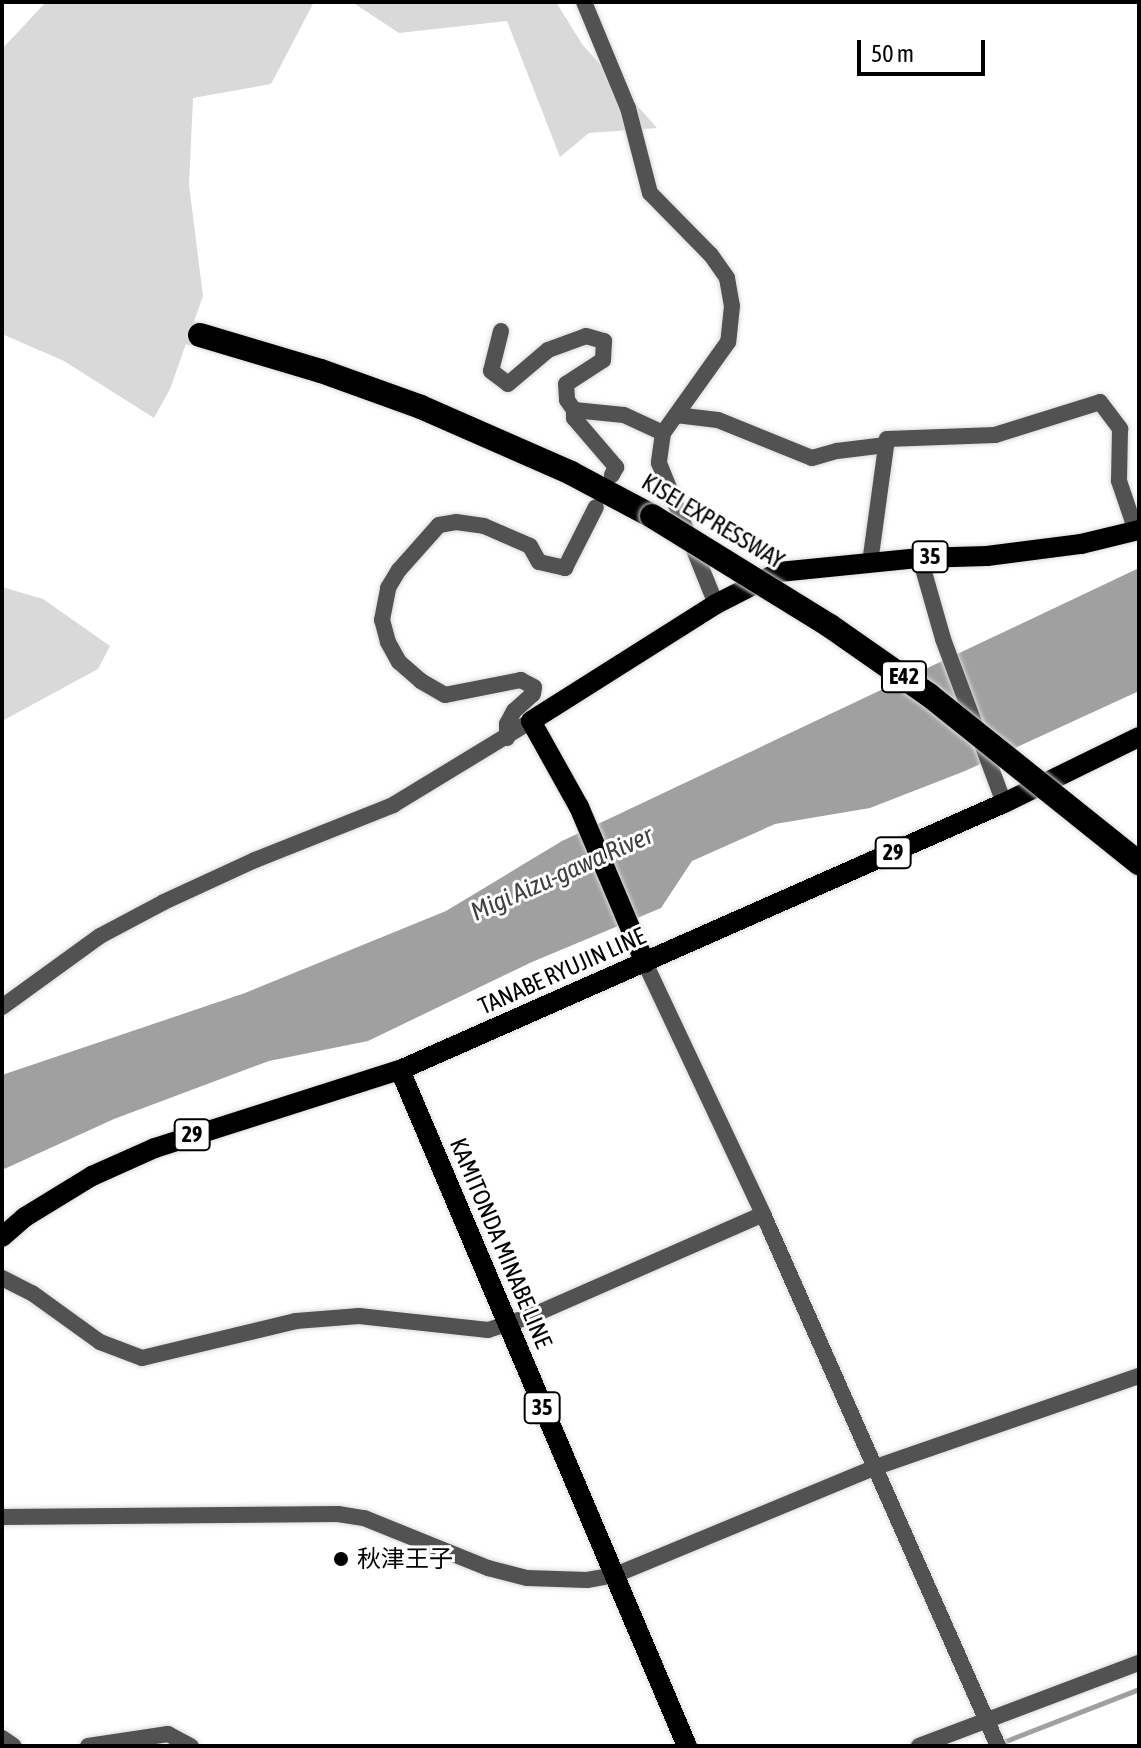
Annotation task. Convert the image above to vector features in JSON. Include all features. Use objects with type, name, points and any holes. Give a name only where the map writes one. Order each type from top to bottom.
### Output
[{"type":"highway","name":"KISEI EXPRESSWAY","points":[[200,335],[321,371],[421,407],[571,473],[652,516],[830,626],[929,695],[1139,863]]},
{"type":"main road","name":"35","points":[[531,721],[716,604],[779,572],[920,558],[987,556],[1081,544],[1137,531]]},
{"type":"main road","points":[[531,721],[579,807],[642,955]]},
{"type":"main road","name":"TANABE RYUJIN LINE","points":[[2,1237],[25,1217],[92,1176],[155,1148],[400,1070],[642,955],[1004,803],[1139,737]]},
{"type":"main road","name":"KAMITONDA MINABE LINE","points":[[400,1070],[687,1746]]},
{"type":"street","points":[[584,2],[628,108],[650,193],[711,255],[727,278],[732,306],[728,342],[663,433],[659,463],[716,604]]},
{"type":"street","points":[[501,331],[491,371],[508,384],[548,350],[586,336],[604,341],[603,360],[566,384],[567,400],[574,410],[574,418],[616,467],[612,475]]},
{"type":"street","points":[[870,563],[887,439],[995,435],[1100,402],[1120,429],[1119,481],[1137,531]]},
{"type":"street","points":[[574,410],[624,415],[663,433]]},
{"type":"street","points":[[676,415],[718,420],[812,458],[837,451],[886,445]]},
{"type":"street","points":[[507,738],[507,724],[514,711],[533,694],[534,687],[521,680],[445,695],[421,681],[399,662],[388,642],[382,620],[388,588],[439,525],[456,522],[484,526],[530,546],[539,562],[565,568],[596,507]]},
{"type":"street","points":[[920,558],[943,639],[1004,803]]},
{"type":"street","points":[[2,1007],[100,936],[255,860],[393,805],[531,721]]},
{"type":"street","points":[[642,955],[763,1214],[998,1746]]},
{"type":"street","points":[[2,1278],[32,1293],[100,1342],[142,1358],[296,1321],[359,1316],[488,1330],[531,1316],[763,1214]]},
{"type":"street","points":[[2,1517],[338,1514],[364,1518],[488,1568],[527,1578],[587,1580],[615,1575],[876,1467],[1139,1376]]},
{"type":"street","points":[[919,1746],[1139,1663]]},
{"type":"street","points":[[88,1746],[168,1734],[191,1746]]},
{"type":"street","points":[[2,1738],[14,1746]]},
{"type":"shaded area","points":[[46,2],[314,2],[271,84],[193,98],[189,185],[203,296],[170,389],[154,418],[64,361],[2,334],[2,49]]},
{"type":"shaded area","points":[[352,2],[556,2],[582,44],[657,128],[589,133],[560,157],[507,21],[399,33]]},
{"type":"shaded area","points":[[2,587],[43,599],[110,646],[98,669],[2,721]]},
{"type":"water","name":"Migi Aizu-gawa River","points":[[1139,568],[1139,691],[965,771],[870,808],[775,824],[692,861],[661,908],[532,962],[368,1041],[269,1061],[114,1119],[2,1170],[2,1075],[245,993],[446,911],[562,841]]},
{"type":"waterway","points":[[998,1744],[1139,1689]]},
{"type":"tunnel","points":[[2,294],[200,335]]},
{"type":"place","name":"秋津王子","points":[[341,1559]]}]
